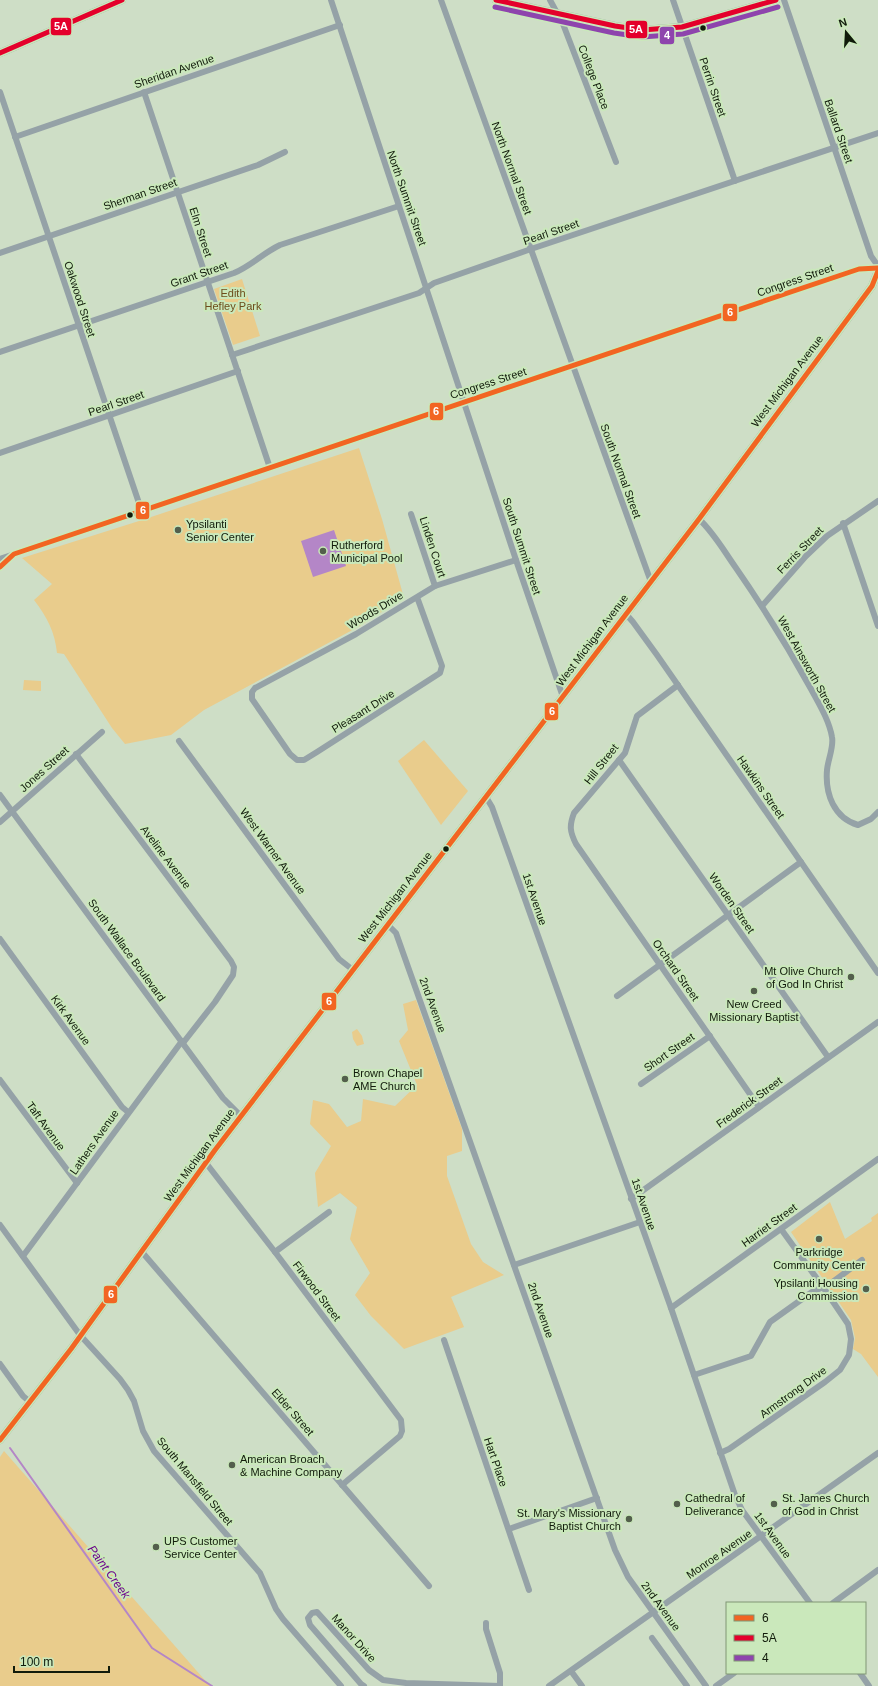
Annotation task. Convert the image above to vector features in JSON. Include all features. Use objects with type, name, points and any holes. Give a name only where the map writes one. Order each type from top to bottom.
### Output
[{"type":"main road","points":[[0,53],[122,0]]},
{"type":"main road","points":[[496,0],[638,30],[658,30],[682,27],[776,0]]},
{"type":"main road","name":"West Michigan Avenue","points":[[0,1440],[142,1252],[241,1116],[699,519],[872,286],[878,271]]},
{"type":"street","name":"North Summit Street","points":[[332,0],[464,402]]},
{"type":"street","name":"North Normal Street","points":[[441,0],[572,366]]},
{"type":"street","name":"College Place","points":[[550,0],[563,24],[616,162]]},
{"type":"street","name":"Perrin Street","points":[[673,0],[735,181]]},
{"type":"street","name":"Ballard Street","points":[[784,0],[871,256],[878,267]]},
{"type":"street","name":"Sheridan Avenue","points":[[15,137],[340,25]]},
{"type":"street","name":"Oakwood Street","points":[[0,92],[142,512]]},
{"type":"street","name":"Elm Street","points":[[144,92],[270,468]]},
{"type":"street","name":"Pearl Street","points":[[232,355],[419,293],[434,283],[878,133]]},
{"type":"street","name":"Sherman Street","points":[[0,253],[258,165],[285,152]]},
{"type":"street","name":"Grant Street","points":[[0,352],[243,269],[267,251],[280,245],[399,206]]},
{"type":"street","name":"Congress Street","points":[[0,559],[859,269],[878,267]]},
{"type":"street","name":"South Normal Street","points":[[572,366],[651,582]]},
{"type":"street","name":"Pearl Street","points":[[0,453],[238,372]]},
{"type":"street","name":"South Summit Street","points":[[464,402],[563,697]]},
{"type":"street","name":"Ferris Street","points":[[762,606],[806,556],[827,536],[878,501]]},
{"type":"street","name":"Linden Court","points":[[411,514],[435,586]]},
{"type":"street","name":"West Ainsworth Street","points":[[699,519],[718,542],[762,606],[799,667],[825,715],[832,737],[827,769],[827,781],[836,811],[844,820],[858,825],[871,819],[878,812]]},
{"type":"street","points":[[844,523],[878,626]]},
{"type":"street","points":[[0,566],[14,554]]},
{"type":"street","name":"Woods Drive","points":[[252,692],[255,688],[356,634],[435,586],[516,560]]},
{"type":"street","name":"Pleasant Drive","points":[[252,692],[252,699],[290,754],[297,760],[304,760],[440,673],[442,666],[417,597]]},
{"type":"street","name":"Hawkins Street","points":[[626,614],[878,973]]},
{"type":"street","name":"Hill Street","points":[[576,844],[570,832],[570,823],[574,813],[625,753],[637,716],[678,686]]},
{"type":"street","name":"Jones Street","points":[[0,822],[102,732]]},
{"type":"street","name":"West Warner Avenue","points":[[179,741],[339,958],[353,970]]},
{"type":"street","name":"Aveline Avenue","points":[[76,754],[231,961],[234,967],[233,975]]},
{"type":"street","name":"Worden Street","points":[[619,760],[828,1057]]},
{"type":"street","name":"South Wallace Boulevard","points":[[0,795],[223,1098],[241,1116]]},
{"type":"street","name":"1st Avenue","points":[[486,797],[492,807],[671,1308],[735,1495],[742,1510],[809,1602]]},
{"type":"street","name":"Orchard Street","points":[[576,844],[759,1107]]},
{"type":"street","points":[[617,996],[801,862]]},
{"type":"street","name":"2nd Avenue","points":[[388,925],[396,934],[624,1572],[706,1686]]},
{"type":"street","name":"Kirk Avenue","points":[[0,939],[122,1107],[128,1112]]},
{"type":"street","name":"Lathers Avenue","points":[[23,1256],[128,1112],[215,1002],[233,975]]},
{"type":"street","name":"Frederick Street","points":[[631,1199],[878,1022]]},
{"type":"street","name":"Short Street","points":[[641,1084],[710,1036]]},
{"type":"street","name":"Taft Avenue","points":[[0,1080],[77,1183]]},
{"type":"street","name":"Harriet Street","points":[[671,1308],[878,1159]]},
{"type":"street","name":"Firwood Street","points":[[206,1163],[397,1414],[403,1426],[400,1436],[342,1485]]},
{"type":"street","points":[[275,1252],[329,1212]]},
{"type":"street","points":[[514,1265],[640,1222]]},
{"type":"street","name":"South Mansfield Street","points":[[0,1224],[80,1335],[120,1379],[128,1390],[134,1402],[143,1431],[154,1451],[260,1573],[276,1609],[283,1620],[341,1686]]},
{"type":"street","name":"Armstrong Drive","points":[[720,1453],[736,1445],[825,1382],[840,1370],[849,1355],[851,1338],[848,1324],[781,1229]]},
{"type":"street","name":"Elder Street","points":[[142,1252],[429,1586]]},
{"type":"street","points":[[694,1375],[751,1356],[770,1322],[812,1292],[823,1287],[862,1260]]},
{"type":"street","name":"Hart Place","points":[[444,1340],[529,1590]]},
{"type":"street","points":[[0,1364],[23,1396],[30,1402]]},
{"type":"street","name":"Monroe Avenue","points":[[571,1671],[878,1453]]},
{"type":"street","points":[[509,1529],[597,1498]]},
{"type":"street","points":[[834,1602],[878,1570]]},
{"type":"street","name":"Manor Drive","points":[[364,1686],[310,1625],[308,1618],[312,1613],[317,1612],[369,1670],[383,1680],[406,1683],[500,1686]]},
{"type":"street","points":[[486,1623],[500,1673],[500,1686]]},
{"type":"street","points":[[652,1638],[687,1686]]},
{"type":"street","points":[[549,1686],[571,1671],[582,1686]]},
{"type":"street","points":[[716,1686],[733,1674]]},
{"type":"street","points":[[861,1674],[869,1686]]},
{"type":"green space","name":"Edith Hefley Park","points":[[242,279],[260,336],[233,345],[214,289]]},
{"type":"green space","points":[[359,448],[382,519],[404,598],[358,627],[204,710],[171,735],[125,744],[112,728],[64,654],[57,653],[50,625],[34,600],[52,584],[22,558]]},
{"type":"green space","points":[[24,680],[41,681],[41,691],[23,690]]},
{"type":"green space","points":[[424,740],[468,791],[441,825],[398,761]]},
{"type":"green space","points":[[416,1000],[462,1129],[462,1151],[447,1156],[447,1176],[471,1244],[483,1262],[504,1275],[451,1297],[464,1327],[404,1349],[371,1316],[355,1295],[370,1273],[350,1239],[357,1207],[340,1193],[318,1207],[315,1173],[331,1146],[310,1124],[313,1100],[329,1104],[347,1127],[361,1121],[363,1099],[395,1106],[417,1085],[399,1041],[408,1030],[403,1004]]},
{"type":"green space","points":[[357,1029],[362,1036],[364,1044],[357,1046],[353,1039],[352,1032]]},
{"type":"green space","points":[[830,1202],[845,1239],[872,1221],[871,1218],[878,1213],[878,1377],[861,1354],[853,1349],[855,1338],[851,1320],[791,1232]]},
{"type":"green space","points":[[4,1451],[210,1686],[0,1686],[0,1457]]},
{"type":"shaded area","name":"Rutherford Municipal Pool","points":[[334,530],[346,566],[313,577],[301,541]]},
{"type":"waterway","name":"Paint Creek","points":[[10,1448],[152,1648],[212,1686]]},
{"type":"transit line","name":"5A","points":[[0,53],[122,0]]},
{"type":"transit line","name":"5A","points":[[496,0],[615,26],[642,30],[682,27],[776,0]]},
{"type":"transit line","name":"4","points":[[495,7],[614,33],[642,37],[683,34],[778,7]]},
{"type":"transit line","name":"6","points":[[0,567],[14,554],[859,269],[878,268]]},
{"type":"transit line","name":"6","points":[[0,1440],[71,1349],[215,1150],[699,519],[872,286],[878,271]]},
{"type":"place","name":"Ypsilanti Senior Center","points":[[178,530]]},
{"type":"place","name":"Rutherford Municipal Pool","points":[[323,551]]},
{"type":"place","name":"Mt Olive Church of God In Christ","points":[[851,977]]},
{"type":"place","name":"New Creed Missionary Baptist","points":[[754,991]]},
{"type":"place","name":"Brown Chapel AME Church","points":[[345,1079]]},
{"type":"place","name":"Parkridge Community Center","points":[[819,1239]]},
{"type":"place","name":"Ypsilanti Housing Commission","points":[[866,1289]]},
{"type":"place","name":"American Broach & Machine Company","points":[[232,1465]]},
{"type":"place","name":"Cathedral of Deliverance","points":[[677,1504]]},
{"type":"place","name":"St. James Church of God in Christ","points":[[774,1504]]},
{"type":"place","name":"St. Mary's Missionary Baptist Church","points":[[629,1519]]},
{"type":"place","name":"UPS Customer Service Center","points":[[156,1547]]}]
